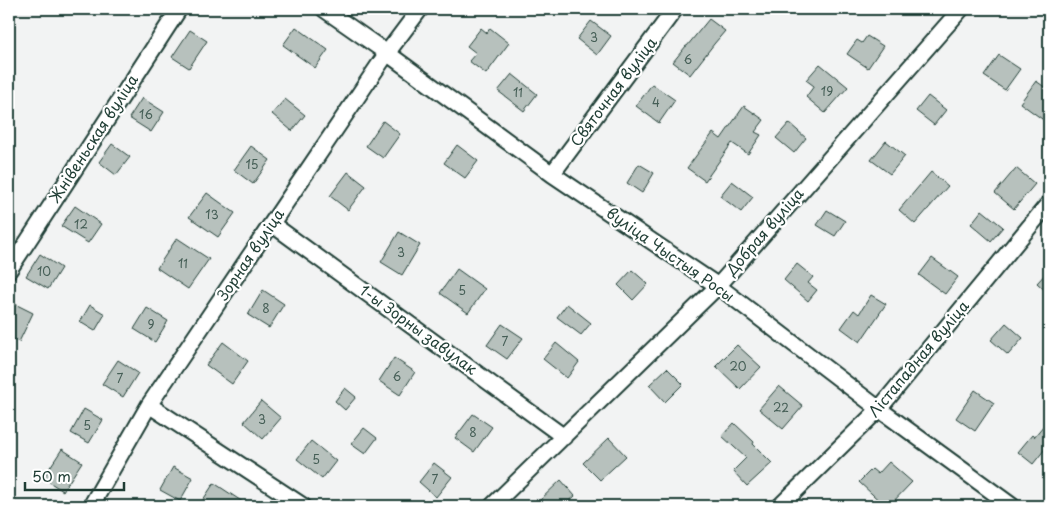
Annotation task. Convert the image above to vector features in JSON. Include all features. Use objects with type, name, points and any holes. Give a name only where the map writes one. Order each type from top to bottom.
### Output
[{"type":"street","name":"Жнівеньская вуліца","points":[[9,270],[179,9]]},
{"type":"street","name":"вуліца Чыстыя Росы","points":[[324,9],[552,174],[718,286],[879,409],[1012,506]]},
{"type":"street","name":"Зорная вуліца","points":[[91,506],[149,405],[387,53],[420,9]]},
{"type":"street","name":"Святочная вуліца","points":[[552,174],[675,9]]},
{"type":"street","name":"Добрая вуліца","points":[[492,506],[718,286],[961,9]]},
{"type":"street","name":"Лістападная вуліца","points":[[780,506],[879,409],[1049,203]]},
{"type":"street","name":"1-ы Зорны завулак","points":[[272,224],[564,436]]},
{"type":"street","points":[[149,405],[303,506]]},
{"type":"building","points":[[709,19],[725,31],[690,75],[673,62]]},
{"type":"building","points":[[591,21],[611,36],[597,55],[577,39]]},
{"type":"building","points":[[296,27],[328,50],[315,68],[283,45]]},
{"type":"building","points":[[481,28],[487,33],[490,28],[509,43],[486,74],[469,61],[476,53],[467,46]]},
{"type":"building","points":[[190,30],[207,41],[189,68],[172,57]]},
{"type":"building","points":[[867,36],[883,46],[868,68],[847,54],[857,40],[862,43]]},
{"type":"building","points":[[999,55],[1020,69],[1005,90],[984,76]]},
{"type":"building","points":[[820,64],[848,87],[825,113],[806,97],[814,86],[806,80]]},
{"type":"building","points":[[512,74],[537,94],[524,111],[498,91]]},
{"type":"building","points":[[1036,81],[1049,90],[1049,124],[1020,103]]},
{"type":"building","points":[[652,84],[675,100],[659,123],[636,106]]},
{"type":"building","points":[[928,96],[946,110],[934,125],[916,111]]},
{"type":"building","points":[[142,98],[164,112],[151,132],[129,118]]},
{"type":"building","points":[[285,99],[305,115],[292,131],[272,114]]},
{"type":"building","points":[[744,106],[764,120],[755,132],[761,135],[748,154],[732,143],[705,181],[687,168],[713,133],[721,139]]},
{"type":"building","points":[[383,121],[400,134],[383,158],[366,146]]},
{"type":"building","points":[[789,123],[806,138],[794,153],[776,138]]},
{"type":"building","points":[[886,141],[905,156],[890,174],[871,160]]},
{"type":"building","points":[[112,144],[130,157],[116,175],[99,162]]},
{"type":"building","points":[[457,145],[478,161],[465,178],[444,163]]},
{"type":"building","points":[[251,146],[270,160],[253,184],[234,170]]},
{"type":"building","points":[[639,164],[654,173],[642,193],[627,183]]},
{"type":"building","points":[[1016,168],[1035,184],[1014,209],[995,193]]},
{"type":"building","points":[[348,172],[366,186],[348,210],[330,196]]},
{"type":"building","points":[[931,172],[948,186],[915,224],[899,210]]},
{"type":"building","points":[[732,181],[753,197],[741,212],[720,196]]},
{"type":"building","points":[[207,193],[235,213],[218,237],[189,217]]},
{"type":"building","points":[[75,206],[101,224],[88,243],[61,226]]},
{"type":"building","points":[[827,210],[845,221],[835,236],[817,225]]},
{"type":"building","points":[[982,210],[1003,227],[991,241],[971,224]]},
{"type":"building","points":[[399,232],[420,245],[402,275],[381,262]]},
{"type":"building","points":[[177,238],[209,259],[188,289],[157,268]]},
{"type":"building","points":[[40,254],[61,268],[48,289],[26,276]]},
{"type":"building","points":[[932,258],[958,277],[945,294],[919,275]]},
{"type":"building","points":[[797,264],[813,277],[808,283],[817,290],[808,301],[784,280]]},
{"type":"building","points":[[457,269],[485,289],[468,313],[440,293]]},
{"type":"building","points":[[632,270],[648,284],[633,300],[618,285]]},
{"type":"building","points":[[1049,270],[1049,294],[1037,283]]},
{"type":"building","points":[[263,290],[284,304],[269,328],[248,315]]},
{"type":"building","points":[[871,295],[886,304],[860,342],[841,328],[854,310],[859,314]]},
{"type":"building","points":[[9,301],[33,313],[19,342],[9,337]]},
{"type":"building","points":[[567,304],[591,323],[581,335],[557,317]]},
{"type":"building","points":[[90,305],[105,314],[95,331],[80,322]]},
{"type":"building","points":[[147,308],[168,321],[155,342],[134,329]]},
{"type":"building","points":[[1006,323],[1023,338],[1008,355],[991,340]]},
{"type":"building","points":[[502,324],[523,338],[507,359],[487,345]]},
{"type":"building","points":[[223,342],[248,361],[232,384],[206,365]]},
{"type":"building","points":[[556,343],[579,362],[567,378],[543,359]]},
{"type":"building","points":[[737,345],[761,367],[740,389],[716,366]]},
{"type":"building","points":[[394,358],[415,372],[400,395],[379,381]]},
{"type":"building","points":[[118,360],[138,373],[123,397],[102,384]]},
{"type":"building","points":[[667,368],[683,384],[665,402],[649,385]]},
{"type":"building","points":[[779,386],[803,406],[783,429],[759,409]]},
{"type":"building","points":[[345,388],[356,397],[345,410],[335,401]]},
{"type":"building","points":[[975,390],[994,403],[975,431],[956,418]]},
{"type":"building","points":[[261,401],[281,418],[263,439],[244,422]]},
{"type":"building","points":[[84,409],[103,420],[89,443],[71,433]]},
{"type":"building","points":[[473,414],[492,427],[474,452],[455,438]]},
{"type":"building","points":[[1049,419],[1049,444],[1033,464],[1018,452]]},
{"type":"building","points":[[734,423],[772,463],[747,486],[733,471],[746,458],[722,436]]},
{"type":"building","points":[[364,428],[377,438],[365,454],[351,444]]},
{"type":"building","points":[[609,438],[626,456],[600,480],[583,463]]},
{"type":"building","points":[[311,441],[336,461],[322,479],[297,459]]},
{"type":"building","points":[[62,449],[82,462],[63,491],[43,478]]},
{"type":"building","points":[[889,462],[912,482],[889,506],[885,506],[859,482],[872,469],[878,474]]},
{"type":"building","points":[[434,463],[452,477],[436,497],[419,482]]},
{"type":"building","points":[[173,467],[193,478],[180,501],[160,490]]},
{"type":"building","points":[[561,480],[575,496],[564,506],[544,506],[539,501]]},
{"type":"building","points":[[214,483],[249,506],[199,506]]}]
